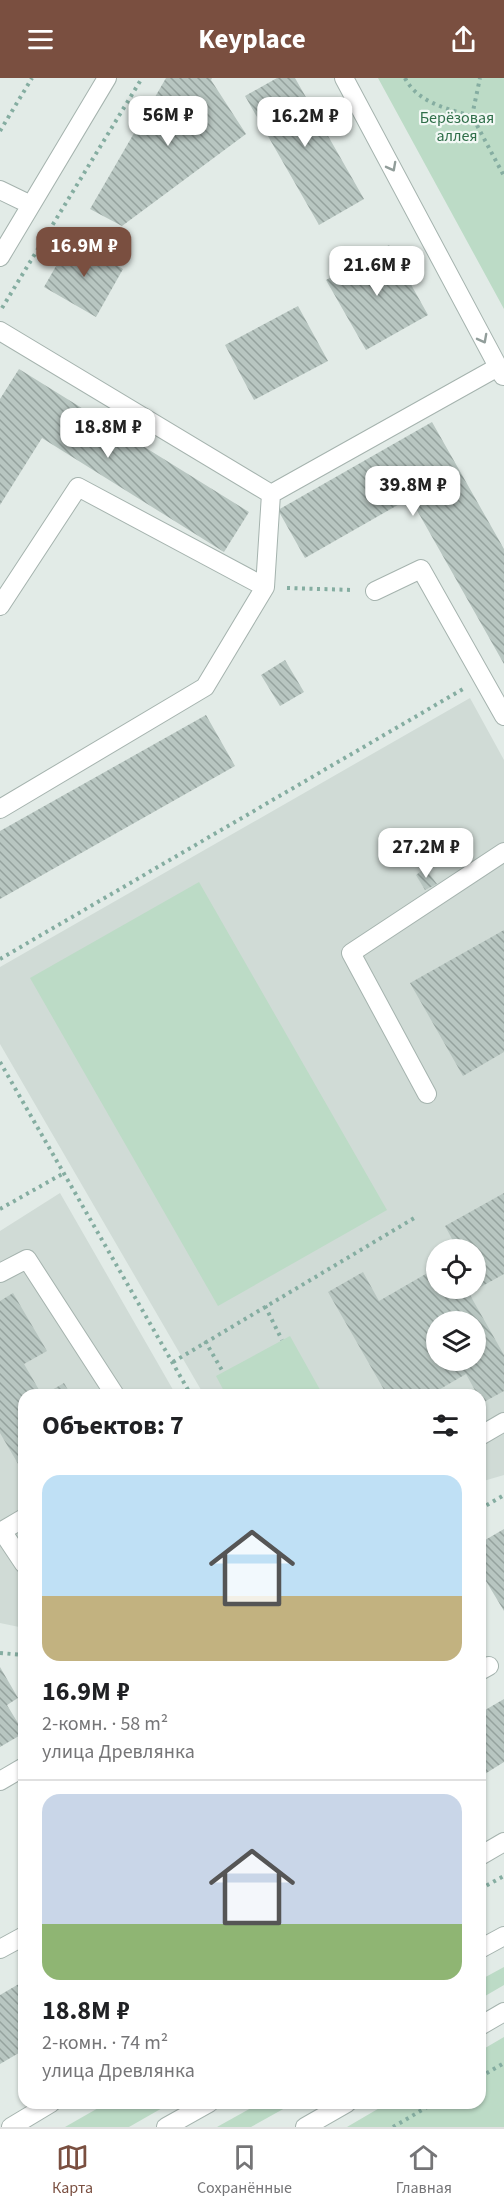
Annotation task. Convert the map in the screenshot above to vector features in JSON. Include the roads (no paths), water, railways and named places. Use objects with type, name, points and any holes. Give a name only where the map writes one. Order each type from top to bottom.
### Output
[{"type":"street","points":[[0,257],[107,78]]},
{"type":"street","points":[[271,494],[501,372],[344,78]]},
{"type":"street","points":[[0,190],[31,205]]},
{"type":"street","points":[[0,331],[271,494]]},
{"type":"street","points":[[0,606],[78,487],[265,587]]},
{"type":"street","points":[[0,809],[205,687],[265,587],[271,494]]},
{"type":"street","points":[[375,591],[421,569],[504,716]]},
{"type":"street","points":[[427,1094],[351,953],[504,852]]},
{"type":"street","points":[[0,1273],[27,1259],[111,1389]]},
{"type":"street","points":[[486,1432],[504,1422]]},
{"type":"street","points":[[18,1522],[1,1532],[18,1556]]},
{"type":"street","points":[[0,1780],[18,1770]]},
{"type":"street","points":[[486,1852],[504,1842]]},
{"type":"street","points":[[486,1946],[504,1936]]},
{"type":"street","points":[[0,1949],[18,1939]]},
{"type":"street","points":[[486,2022],[504,2012]]},
{"type":"street","points":[[11,2127],[41,2109]]},
{"type":"street","points":[[166,2127],[198,2109]]},
{"type":"street","points":[[305,2127],[336,2109]]},
{"type":"park label","name":"Берёзовая аллея","points":[[457,126]]}]
